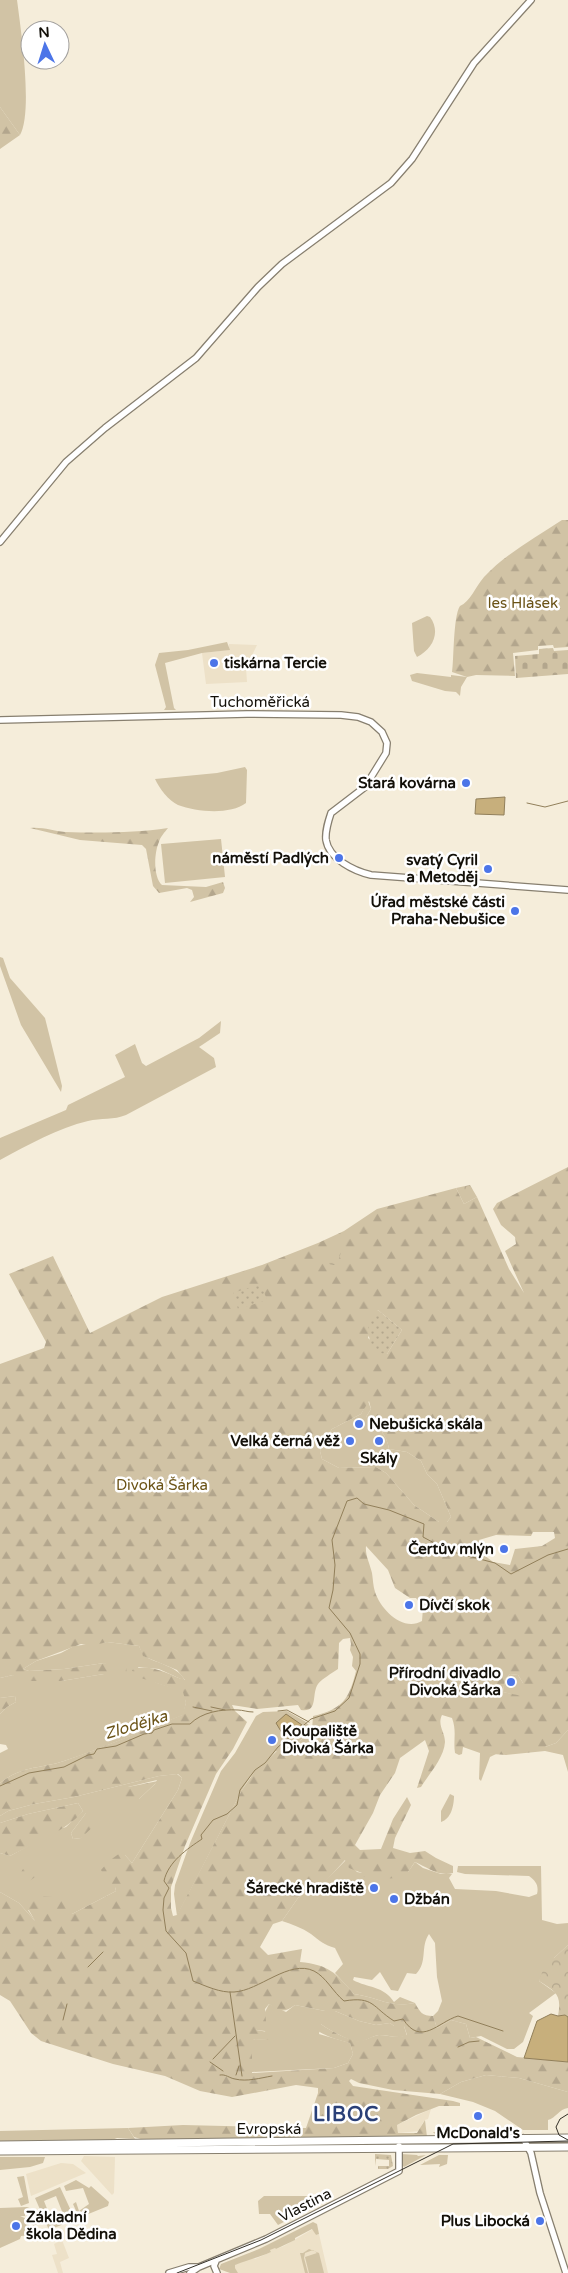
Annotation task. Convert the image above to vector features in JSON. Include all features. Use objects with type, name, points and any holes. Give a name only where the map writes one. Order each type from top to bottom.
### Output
[{"type":"main road","name":"Evropská","points":[[0,2151],[399,2144],[523,2138],[568,2138]]},
{"type":"main road","name":"Evropská","points":[[0,2145],[399,2144],[529,2148],[568,2147]]},
{"type":"street","points":[[0,542],[66,462],[105,428],[196,358],[258,286],[282,264],[391,183],[412,159],[474,63],[531,0]]},
{"type":"street","name":"Tuchoměřická","points":[[0,720],[247,714],[341,715],[358,717],[371,722],[382,732],[387,743],[386,753],[359,794],[334,809],[328,824],[326,840],[334,855],[360,872],[568,890]]},
{"type":"street","points":[[523,2138],[529,2148],[540,2193],[566,2273]]},
{"type":"street","name":"Vlastina","points":[[190,2273],[199,2267],[266,2239],[399,2171],[399,2144]]},
{"type":"street","points":[[216,2261],[214,2266],[217,2273]]},
{"type":"street","name":"Vlastina","points":[[169,2273],[189,2267],[199,2267]]},
{"type":"shaded area","points":[[229,644],[257,645],[246,668],[247,682],[206,684],[202,653],[229,650]]},
{"type":"shaded area","points":[[505,797],[504,815],[475,814],[476,799]]},
{"type":"shaded area","name":"Koupaliště Divoká Šárka","points":[[286,1714],[302,1725],[285,1738],[276,1723]]},
{"type":"shaded area","points":[[551,2014],[568,2017],[568,2062],[524,2058],[537,2021]]},
{"type":"shaded area","points":[[431,2109],[428,2119],[422,2124],[420,2131],[398,2133],[397,2125]]},
{"type":"shaded area","points":[[84,2156],[115,2157],[114,2193],[112,2195],[81,2161]]},
{"type":"shaded area","points":[[61,2163],[73,2164],[86,2173],[31,2196],[26,2174]]},
{"type":"shaded area","points":[[313,2229],[316,2235],[319,2234],[328,2273],[238,2273],[236,2271],[234,2265],[271,2252],[270,2250],[275,2247],[276,2249],[284,2246]]},
{"type":"shaded area","points":[[62,2240],[69,2258],[60,2262],[63,2273],[58,2273],[52,2255],[57,2254],[54,2244]]},
{"type":"green space","points":[[0,0],[17,0],[20,25],[20,70],[25,70],[26,90],[24,124],[20,135],[0,107]]},
{"type":"green space","points":[[0,107],[20,135],[0,149]]},
{"type":"green space","name":"les Hlásek","points":[[562,520],[568,520],[568,647],[538,646],[538,650],[513,653],[515,676],[476,675],[467,677],[452,672],[456,619],[460,606],[470,597],[484,577],[501,561]]},
{"type":"green space","points":[[427,616],[430,617],[435,628],[434,640],[423,654],[417,657],[414,651],[412,623]]},
{"type":"green space","points":[[227,642],[230,650],[202,653],[165,663],[176,710],[164,710],[166,707],[155,665],[159,653],[188,650]]},
{"type":"green space","points":[[553,648],[554,651],[568,650],[568,674],[516,678],[515,656],[539,654],[539,649]]},
{"type":"green space","points":[[417,673],[467,677],[461,687],[460,696],[456,692],[445,691],[412,681],[410,675]]},
{"type":"green space","points":[[245,767],[247,770],[246,803],[239,807],[222,811],[204,811],[178,805],[171,801],[155,779],[217,773]]},
{"type":"green space","points":[[30,828],[65,832],[130,832],[168,828],[160,840],[155,858],[157,876],[162,885],[206,887],[223,882],[225,888],[223,893],[190,902],[194,897],[192,890],[187,888],[159,893],[153,886],[146,849],[142,845],[80,840]]},
{"type":"green space","points":[[221,839],[225,877],[165,883],[161,844]]},
{"type":"green space","points":[[0,957],[3,958],[10,978],[45,1018],[62,1086],[61,1092],[21,1025],[0,966]]},
{"type":"green space","points":[[221,1021],[220,1033],[199,1047],[214,1058],[216,1067],[126,1115],[77,1124],[43,1138],[0,1160],[0,1138],[66,1110],[68,1105],[125,1077],[115,1055],[135,1044],[142,1063],[146,1066],[199,1038]]},
{"type":"green space","name":"Divoká Šárka","points":[[568,1167],[568,1730],[556,1743],[545,1747],[545,1751],[506,1755],[480,1753],[463,1747],[462,1754],[459,1755],[455,1753],[452,1718],[442,1715],[440,1722],[445,1742],[436,1766],[421,1787],[417,1788],[429,1751],[425,1740],[400,1758],[395,1773],[380,1795],[373,1813],[355,1845],[360,1850],[381,1849],[393,1819],[407,1797],[411,1805],[395,1838],[393,1848],[410,1853],[425,1851],[453,1866],[453,1873],[438,1873],[415,1862],[408,1872],[399,1877],[387,1879],[364,1877],[362,1873],[349,1868],[345,1860],[324,1883],[298,1898],[282,1921],[273,1924],[260,1947],[268,1955],[302,1949],[300,1962],[318,1965],[331,1971],[354,1994],[390,2003],[415,2003],[422,2013],[433,2016],[437,2028],[451,2020],[466,2024],[470,2038],[476,2037],[517,2057],[568,2062],[568,2092],[519,2078],[486,2075],[461,2082],[440,2094],[393,2090],[359,2083],[351,2079],[349,2081],[353,2086],[453,2101],[460,2103],[460,2106],[439,2106],[397,2125],[398,2133],[417,2133],[425,2120],[427,2137],[144,2140],[134,2137],[128,2128],[183,2125],[306,2128],[318,2088],[296,2085],[232,2097],[200,2091],[165,2076],[113,2064],[41,2041],[31,2033],[10,2001],[0,1995],[0,1892],[19,1903],[35,1921],[25,1903],[27,1900],[44,1896],[61,1898],[72,1914],[116,1891],[115,1887],[110,1887],[101,1870],[120,1853],[125,1855],[132,1863],[178,1790],[182,1778],[178,1774],[159,1776],[74,1797],[34,1804],[8,1811],[0,1816],[0,1783],[24,1770],[64,1761],[182,1715],[186,1703],[183,1692],[135,1676],[132,1670],[146,1667],[185,1680],[177,1670],[143,1656],[139,1646],[107,1642],[91,1646],[81,1644],[36,1661],[23,1669],[29,1671],[64,1669],[104,1663],[127,1667],[126,1674],[104,1674],[61,1681],[17,1681],[13,1675],[0,1678],[0,1364],[44,1348],[46,1342],[9,1274],[53,1256],[90,1333],[162,1297],[262,1265],[318,1243],[344,1231],[377,1209],[456,1188],[464,1204],[477,1197],[509,1269],[524,1293],[505,1251],[516,1244],[515,1237],[501,1225],[493,1209],[497,1203]],"holes":[[[378,1310],[402,1330],[387,1354],[368,1338]],[[369,1401],[371,1409],[366,1417],[367,1420],[382,1432],[389,1449],[407,1452],[421,1461],[427,1474],[437,1484],[451,1517],[447,1522],[439,1522],[414,1505],[386,1473],[376,1467],[339,1468],[322,1459],[320,1451],[322,1444],[332,1429],[361,1414]],[[533,1532],[554,1532],[555,1538],[542,1546],[515,1549],[510,1565],[493,1562],[479,1551],[479,1540],[496,1535],[531,1536]],[[366,1546],[388,1570],[395,1588],[410,1598],[416,1598],[423,1608],[422,1621],[415,1624],[407,1624],[387,1612],[382,1606],[375,1592]],[[350,1638],[350,1650],[353,1657],[352,1666],[356,1671],[347,1696],[338,1706],[313,1716],[312,1730],[283,1756],[277,1751],[255,1771],[242,1790],[177,1915],[173,1916],[171,1887],[185,1846],[216,1774],[233,1749],[247,1722],[235,1711],[232,1705],[257,1709],[298,1705],[301,1710],[310,1709],[314,1702],[318,1684],[338,1669],[339,1643],[343,1639]],[[510,1674],[518,1675],[523,1683],[522,1696],[503,1692],[505,1679]],[[269,2004],[276,2009],[282,2010],[295,2005],[335,2011],[359,2021],[376,2025],[390,2023],[394,2026],[404,2026],[407,2035],[396,2037],[379,2035],[357,2041],[340,2035],[321,2024],[317,2024],[316,2029],[322,2033],[350,2043],[353,2054],[348,2063],[334,2068],[252,2073],[252,2040],[273,2039],[275,2036],[274,2033],[256,2030],[266,2022],[265,2009]]]},
{"type":"green space","points":[[470,1185],[477,1197],[464,1204],[456,1188]]},
{"type":"green space","points":[[338,1247],[342,1249],[337,1265],[331,1265],[326,1261]]},
{"type":"green space","points":[[261,1284],[267,1300],[238,1309],[233,1293]]},
{"type":"green space","points":[[378,1310],[402,1330],[387,1354],[375,1352],[370,1341],[368,1330],[370,1320]]},
{"type":"green space","points":[[368,1401],[371,1409],[366,1417],[381,1430],[389,1449],[407,1452],[421,1461],[427,1474],[437,1484],[451,1517],[447,1522],[439,1522],[414,1505],[386,1473],[376,1467],[339,1468],[322,1459],[320,1451],[322,1444],[332,1429],[361,1414]]},
{"type":"green space","points":[[107,1642],[139,1646],[144,1656],[178,1672],[185,1681],[159,1669],[138,1667],[152,1681],[184,1692],[186,1703],[183,1715],[64,1761],[24,1770],[0,1783],[0,1753],[8,1749],[6,1745],[0,1744],[0,1714],[16,1702],[15,1696],[0,1698],[0,1678],[13,1675],[27,1681],[61,1681],[104,1674],[126,1674],[104,1663],[64,1669],[29,1671],[23,1669],[36,1661],[61,1653],[74,1646]]},
{"type":"green space","points":[[510,1674],[518,1675],[523,1683],[523,1697],[503,1692],[505,1679]]},
{"type":"green space","points":[[15,1696],[16,1702],[0,1714],[0,1698]]},
{"type":"green space","points":[[287,1711],[306,1722],[312,1729],[283,1757],[276,1751],[251,1776],[177,1916],[174,1894],[175,1885],[190,1843],[221,1771],[235,1753],[256,1716],[263,1712]]},
{"type":"green space","points":[[568,1730],[568,1772],[563,1755],[545,1751],[545,1747],[556,1743]]},
{"type":"green space","points":[[480,1753],[496,1754],[490,1757],[481,1781],[479,1779]]},
{"type":"green space","points":[[177,1774],[182,1778],[178,1790],[132,1863],[125,1855],[115,1887],[116,1891],[72,1914],[28,1910],[36,1922],[19,1903],[0,1892],[0,1853],[10,1856],[66,1827],[83,1811],[78,1803],[28,1814],[0,1823],[0,1816],[8,1811],[34,1804],[74,1797],[159,1776]],"holes":[[[157,1780],[139,1799],[128,1787]],[[86,1813],[81,1838],[73,1839],[71,1833]]]},
{"type":"green space","points":[[158,1781],[139,1799],[128,1802],[125,1799],[124,1789]]},
{"type":"green space","points":[[450,1794],[454,1796],[453,1808],[450,1815],[441,1822],[441,1811]]},
{"type":"green space","points":[[78,1803],[83,1811],[59,1830],[10,1856],[0,1853],[0,1823],[28,1814]]},
{"type":"green space","points":[[86,1813],[93,1816],[96,1824],[81,1838],[73,1839],[71,1833]]},
{"type":"green space","points":[[346,1860],[357,1872],[362,1873],[408,1872],[415,1862],[423,1868],[441,1874],[452,1874],[449,1878],[455,1889],[496,1891],[529,1897],[537,1894],[538,1889],[535,1882],[529,1876],[465,1874],[457,1872],[458,1866],[541,1866],[542,1920],[557,1924],[568,1923],[568,1945],[554,1958],[539,1981],[556,1993],[529,2013],[533,2016],[523,2042],[514,2049],[507,2049],[481,2036],[470,2038],[466,2024],[451,2020],[437,2028],[433,2016],[438,2011],[442,2001],[437,1977],[435,1943],[429,1934],[426,1939],[420,1969],[416,1974],[407,1973],[398,1991],[391,1990],[380,1972],[372,1980],[354,1977],[353,1980],[359,1983],[381,1990],[394,2002],[400,1997],[415,2003],[397,2004],[354,1994],[335,1973],[343,1964],[335,1948],[325,1944],[304,1930],[282,1921],[298,1898],[324,1882]]},
{"type":"green space","points":[[30,1867],[36,1869],[35,1877],[26,1884],[22,1882],[20,1874],[23,1869]]},
{"type":"green space","points":[[568,1945],[568,2017],[565,2015],[558,2016],[559,2003],[556,1994],[539,1981],[547,1959],[554,1958]]},
{"type":"green space","points":[[269,2004],[286,2012],[295,2005],[335,2011],[359,2021],[376,2025],[390,2023],[394,2026],[404,2026],[407,2036],[379,2035],[357,2042],[321,2024],[319,2034],[350,2043],[353,2054],[348,2063],[334,2068],[252,2072],[251,2043],[252,2040],[267,2039],[265,2031],[256,2030]]},
{"type":"green space","points":[[486,2075],[519,2078],[568,2092],[568,2108],[548,2120],[548,2130],[523,2130],[495,2111],[473,2102],[440,2094],[461,2082]]},
{"type":"green space","points":[[128,2128],[135,2139],[117,2138],[112,2140],[0,2143],[0,2131]]},
{"type":"green space","points":[[483,2131],[483,2135],[456,2136],[441,2136],[433,2132]]},
{"type":"green space","points":[[375,2154],[391,2155],[393,2166],[388,2169],[378,2169],[378,2166],[389,2166],[389,2160],[376,2159],[375,2166]]},
{"type":"green space","points":[[401,2154],[426,2155],[404,2167],[401,2164]]},
{"type":"green space","points":[[439,2155],[448,2155],[447,2164],[439,2167],[440,2164],[420,2165]]},
{"type":"green space","points":[[0,2157],[45,2157],[43,2163],[30,2167],[0,2170]]},
{"type":"green space","points":[[24,2176],[29,2203],[21,2206],[18,2199],[23,2197],[17,2177]]},
{"type":"green space","points":[[76,2180],[89,2188],[91,2186],[109,2202],[108,2206],[49,2230],[35,2198],[60,2187],[73,2215],[78,2213],[73,2204],[76,2202],[79,2211],[89,2204],[83,2188],[66,2191],[64,2186]],"holes":[[[56,2196],[65,2219],[53,2224],[44,2201]]]},
{"type":"green space","points":[[264,2196],[307,2196],[310,2197],[311,2205],[309,2209],[278,2225],[270,2214],[259,2214],[258,2201]]},
{"type":"green space","name":"Základní škola Dědina","points":[[27,2207],[32,2209],[37,2224],[34,2226],[31,2224],[25,2211],[25,2216],[20,2216],[27,2219],[32,2235],[21,2236],[20,2239],[0,2248],[0,2208]]},
{"type":"green space","points":[[313,2222],[317,2224],[319,2234],[316,2235],[312,2229],[295,2238],[295,2240],[270,2250],[271,2252],[235,2265],[238,2273],[230,2273],[219,2269],[221,2264],[259,2249]]},
{"type":"green space","points":[[309,2249],[312,2250],[305,2253],[304,2258],[308,2273],[305,2273],[300,2253]]},
{"type":"green space","points":[[315,2251],[319,2253],[324,2273],[309,2273],[305,2257],[317,2253]]},
{"type":"waterway","points":[[527,803],[545,807],[568,801]]},
{"type":"waterway","points":[[503,2031],[458,2016],[430,2030],[416,2031],[403,2019],[394,2021],[367,2001],[344,2001],[318,1974],[304,1968],[284,1972],[254,1987],[234,1992],[218,1990],[193,1981],[186,1953],[166,1931],[163,1910],[164,1898],[169,1888],[164,1881],[174,1862],[202,1839],[201,1835],[213,1820],[227,1814],[237,1805],[240,1790],[255,1770],[265,1763],[278,1747],[311,1719],[335,1711],[349,1698],[360,1664],[360,1654],[350,1633],[329,1608],[335,1565],[332,1540],[347,1501],[357,1498],[364,1504],[389,1510],[424,1524],[423,1537],[449,1551],[495,1563],[511,1574],[548,1555],[568,1549]]},
{"type":"waterway","points":[[193,1707],[212,1711]]},
{"type":"waterway","name":"Zlodějka","points":[[211,1707],[225,1710]]},
{"type":"waterway","name":"Zlodějka","points":[[0,1786],[29,1773],[64,1767],[94,1754],[97,1749],[116,1746],[172,1724],[190,1724],[212,1712],[232,1710],[253,1712]]},
{"type":"waterway","name":"Zlodějka","points":[[278,1711],[287,1710],[309,1722]]},
{"type":"waterway","points":[[88,1967],[103,1952]]},
{"type":"waterway","points":[[230,1992],[242,2076]]},
{"type":"waterway","points":[[63,2020],[67,2004]]},
{"type":"waterway","points":[[213,2059],[235,2036]]},
{"type":"waterway","points":[[458,2047],[469,2042],[479,2041]]},
{"type":"waterway","points":[[210,2062],[223,2071]]},
{"type":"waterway","points":[[236,2075],[239,2066]]},
{"type":"waterway","points":[[220,2075],[244,2080],[272,2076]]},
{"type":"tram line","points":[[568,2114],[560,2119],[556,2127],[559,2135],[568,2140]]},
{"type":"tram line","points":[[177,2273],[261,2240],[453,2144],[568,2141]]},
{"type":"place","name":"tiskárna Tercie","points":[[214,663]]},
{"type":"place","name":"Stará kovárna","points":[[466,783]]},
{"type":"place","name":"náměstí Padlých","points":[[339,858]]},
{"type":"place","name":"svatý Cyril a Metoděj","points":[[488,869]]},
{"type":"place","name":"Úřad městské části Praha-Nebušice","points":[[515,911]]},
{"type":"place","name":"Nebušická skála","points":[[359,1424]]},
{"type":"place","name":"Velká černá věž","points":[[350,1441]]},
{"type":"place","name":"Skály","points":[[379,1441]]},
{"type":"place","name":"Čertův mlýn","points":[[504,1549]]},
{"type":"place","name":"Dívčí skok","points":[[409,1605]]},
{"type":"place","name":"Přírodní divadlo Divoká Šárka","points":[[511,1682]]},
{"type":"place","name":"Koupaliště Divoká Šárka","points":[[272,1740]]},
{"type":"place","name":"Šárecké hradiště","points":[[374,1888]]},
{"type":"place","name":"Džbán","points":[[394,1899]]},
{"type":"place","name":"McDonald's","points":[[478,2116]]},
{"type":"place","name":"Plus Libocká","points":[[540,2221]]},
{"type":"place","name":"Základní škola Dědina","points":[[16,2226]]},
{"type":"district","name":"LIBOC","points":[[346,2115]]}]
